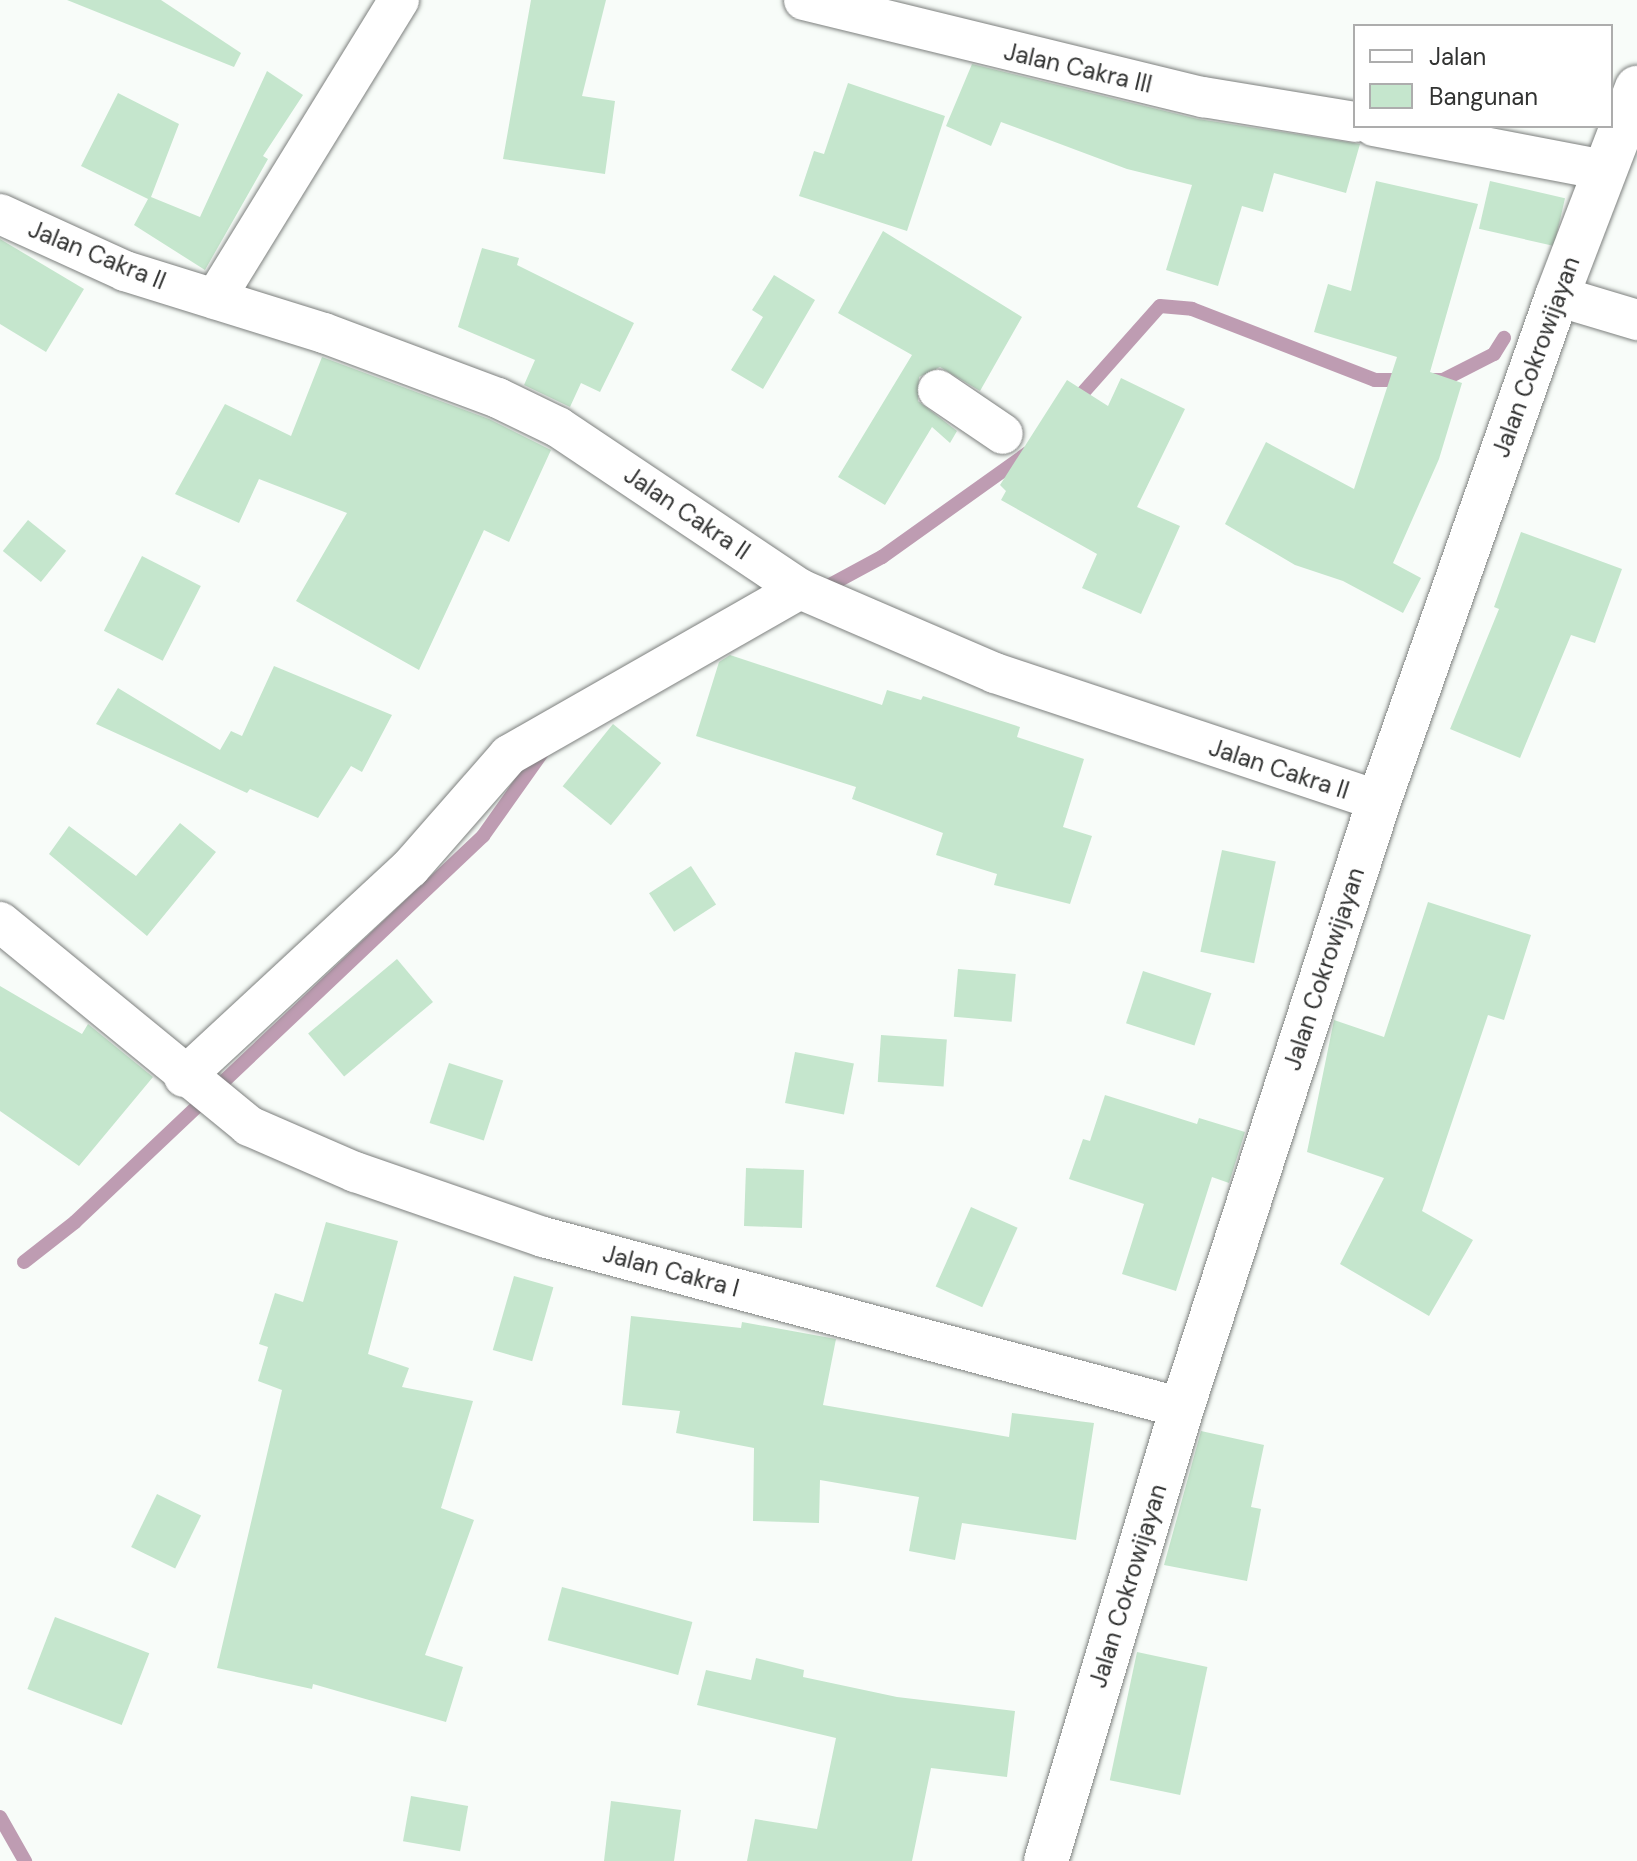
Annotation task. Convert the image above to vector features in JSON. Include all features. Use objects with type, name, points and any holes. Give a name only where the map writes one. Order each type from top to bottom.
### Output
[{"type":"street","points":[[215,299],[399,0]]},
{"type":"street","name":"Jalan Cakra III","points":[[804,0],[1189,94],[1353,122]]},
{"type":"street","name":"Jalan Cokrowijayan","points":[[1046,1861],[1182,1408],[1379,801],[1557,296],[1637,88]]},
{"type":"street","points":[[1384,128],[1605,170]]},
{"type":"street","name":"Jalan Cakra II","points":[[0,214],[125,271],[400,360],[558,427],[808,592],[874,622],[1038,689],[1379,801]]},
{"type":"street","points":[[1557,296],[1637,320]]},
{"type":"street","points":[[938,390],[1003,434]]},
{"type":"street","points":[[190,1081],[279,990],[410,868],[509,755],[808,592]]},
{"type":"street","name":"Jalan Cakra I","points":[[0,922],[230,1113],[249,1126],[355,1172],[543,1237],[1182,1408]]},
{"type":"building","points":[[67,0],[161,0],[241,53],[234,67]]},
{"type":"building","points":[[531,0],[606,0],[582,96],[615,101],[605,174],[503,159]]},
{"type":"building","points":[[972,64],[1198,119],[1360,144],[1346,193],[1274,173],[1263,212],[1242,206],[1218,286],[1166,270],[1192,185],[1127,169],[1001,122],[991,146],[946,126]]},
{"type":"building","points":[[267,71],[303,95],[263,156],[268,159],[205,270],[134,225],[148,199],[81,166],[118,93],[179,124],[151,197],[200,217]]},
{"type":"building","points":[[848,83],[945,116],[907,231],[799,196],[814,151],[824,154]]},
{"type":"building","points":[[1376,181],[1478,204],[1430,372],[1462,383],[1439,459],[1393,563],[1421,578],[1403,613],[1343,581],[1295,565],[1225,524],[1266,442],[1354,489],[1397,357],[1314,332],[1328,284],[1351,291]]},
{"type":"building","points":[[1490,181],[1565,198],[1554,246],[1479,229]]},
{"type":"building","points":[[883,231],[1022,317],[980,391],[940,367],[919,377],[918,401],[957,431],[950,443],[932,427],[885,505],[838,477],[912,355],[838,313]]},
{"type":"building","points":[[0,239],[84,289],[46,352],[0,324]]},
{"type":"building","points":[[482,248],[519,258],[517,265],[634,323],[600,392],[581,383],[570,407],[524,385],[535,360],[458,327]]},
{"type":"building","points":[[774,275],[815,300],[763,389],[731,370],[763,317],[752,310]]},
{"type":"building","points":[[322,357],[489,419],[551,450],[509,542],[484,530],[419,670],[296,601],[347,513],[259,479],[239,523],[175,494],[225,404],[291,436]]},
{"type":"building","points":[[1121,378],[1185,409],[1137,507],[1180,526],[1141,614],[1082,588],[1097,554],[1001,500],[1006,491],[1000,485],[1067,380],[1108,406]]},
{"type":"building","points":[[28,520],[66,551],[41,582],[3,551]]},
{"type":"building","points":[[1521,532],[1622,569],[1595,643],[1571,635],[1520,758],[1450,729],[1499,609],[1494,607]]},
{"type":"building","points":[[142,556],[201,586],[163,661],[104,631]]},
{"type":"building","points":[[730,655],[882,705],[887,690],[921,700],[923,696],[1020,727],[1017,737],[1084,759],[1063,827],[1092,836],[1070,904],[994,885],[997,874],[936,855],[943,833],[852,799],[856,787],[696,736],[719,662]]},
{"type":"building","points":[[274,666],[392,715],[362,772],[351,766],[318,818],[250,789],[247,793],[96,724],[118,688],[220,750],[231,731],[242,736]]},
{"type":"building","points":[[613,724],[661,763],[611,825],[563,786]]},
{"type":"building","points":[[180,823],[216,852],[147,936],[49,854],[69,826],[136,876]]},
{"type":"building","points":[[1222,850],[1276,861],[1254,963],[1200,952]]},
{"type":"building","points":[[691,866],[716,905],[674,932],[649,893]]},
{"type":"building","points":[[1428,902],[1531,935],[1504,1020],[1488,1015],[1422,1211],[1473,1240],[1429,1316],[1340,1264],[1384,1178],[1307,1152],[1334,1020],[1384,1037]]},
{"type":"building","points":[[397,959],[433,1002],[344,1076],[308,1034]]},
{"type":"building","points":[[958,969],[1016,974],[1012,1022],[954,1017]]},
{"type":"building","points":[[1143,971],[1211,993],[1194,1046],[1126,1023]]},
{"type":"building","points":[[0,986],[82,1034],[88,1024],[153,1077],[79,1166],[0,1111]]},
{"type":"building","points":[[881,1035],[947,1040],[944,1086],[878,1082]]},
{"type":"building","points":[[795,1052],[854,1063],[844,1114],[785,1103]]},
{"type":"building","points":[[449,1063],[503,1081],[484,1141],[430,1123]]},
{"type":"building","points":[[1105,1095],[1197,1124],[1199,1118],[1245,1132],[1229,1183],[1212,1177],[1176,1291],[1122,1274],[1144,1204],[1069,1179],[1083,1139],[1090,1141]]},
{"type":"building","points":[[746,1168],[804,1170],[802,1228],[744,1226]]},
{"type":"building","points":[[971,1207],[1018,1228],[982,1307],[936,1286]]},
{"type":"building","points":[[326,1222],[398,1241],[368,1354],[409,1368],[402,1387],[473,1401],[441,1508],[474,1520],[425,1655],[463,1667],[446,1722],[313,1684],[312,1689],[217,1668],[282,1390],[258,1381],[268,1347],[259,1344],[275,1293],[303,1302]]},
{"type":"building","points":[[514,1276],[553,1287],[532,1361],[493,1350]]},
{"type":"building","points":[[631,1316],[741,1328],[742,1322],[836,1339],[823,1405],[1009,1437],[1012,1413],[1094,1423],[1076,1540],[962,1523],[955,1560],[909,1551],[919,1497],[820,1480],[819,1523],[753,1521],[754,1448],[676,1433],[680,1411],[622,1405]]},
{"type":"building","points":[[1201,1431],[1264,1445],[1251,1507],[1261,1509],[1247,1581],[1164,1565]]},
{"type":"building","points":[[157,1494],[201,1515],[175,1569],[131,1547]]},
{"type":"building","points":[[562,1587],[692,1622],[678,1675],[548,1640]]},
{"type":"building","points":[[55,1617],[149,1653],[122,1725],[27,1689]]},
{"type":"building","points":[[1137,1652],[1207,1667],[1180,1795],[1110,1780]]},
{"type":"building","points":[[756,1658],[804,1670],[803,1677],[897,1697],[1015,1711],[1007,1777],[931,1768],[912,1861],[747,1861],[755,1819],[817,1829],[836,1738],[697,1705],[706,1670],[751,1680]]},
{"type":"building","points":[[411,1796],[468,1806],[460,1851],[403,1841]]},
{"type":"building","points":[[611,1801],[681,1810],[674,1861],[604,1861]]},
{"type":"waterway","points":[[1072,405],[1160,306],[1192,309],[1375,380],[1409,380]]},
{"type":"waterway","points":[[1430,380],[1443,380],[1494,354],[1504,338]]},
{"type":"waterway","points":[[819,591],[882,557],[1028,453]]},
{"type":"waterway","points":[[24,1262],[75,1222],[483,836],[544,750]]},
{"type":"waterway","points":[[0,1817],[25,1861]]}]
